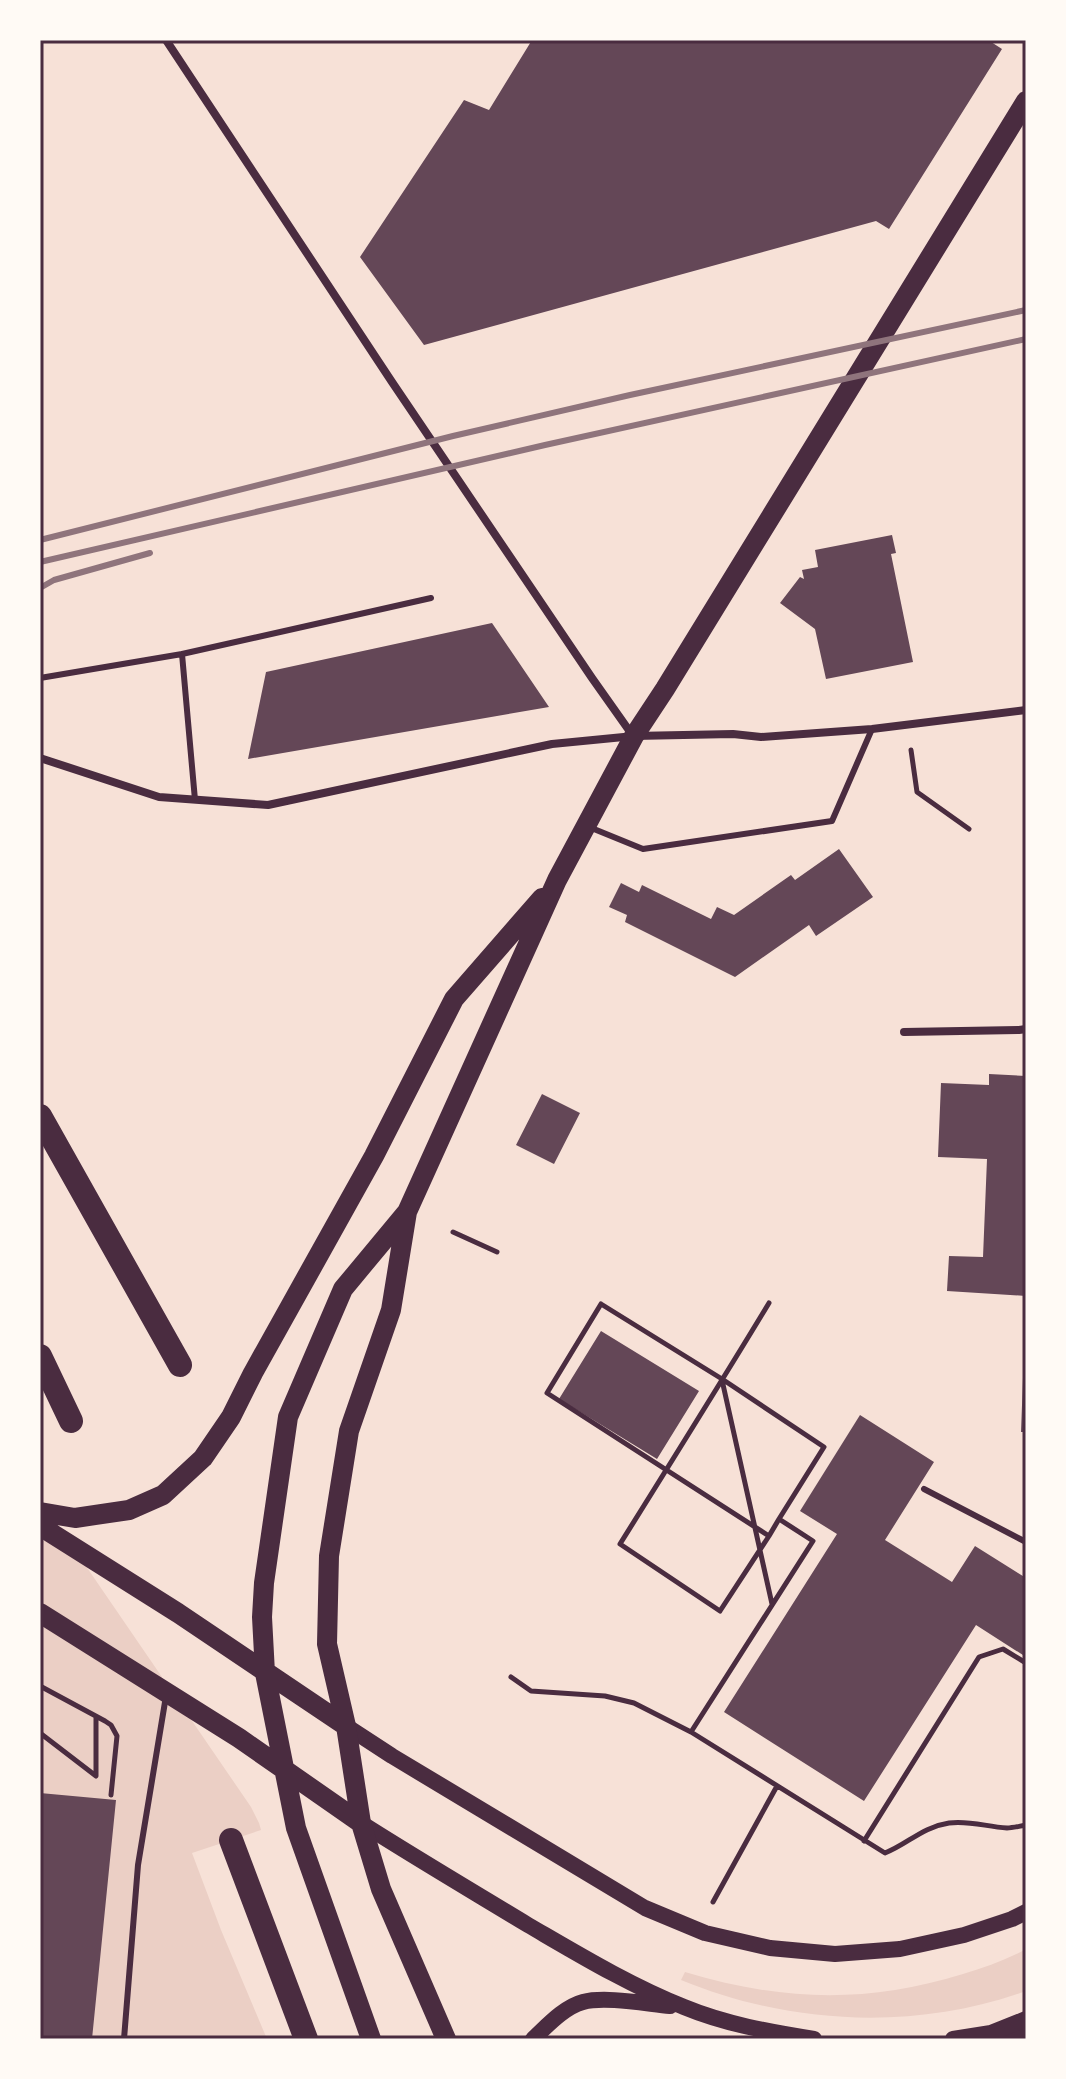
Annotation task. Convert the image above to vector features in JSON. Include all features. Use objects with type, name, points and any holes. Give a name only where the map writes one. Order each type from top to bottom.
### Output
[{"type":"highway","points":[[40,1116],[180,1365]]},
{"type":"highway","points":[[40,1356],[71,1421]]},
{"type":"highway","points":[[231,1840],[306,2039]]},
{"type":"main road","points":[[446,2039],[381,1889],[361,1823],[346,1726],[327,1644],[329,1556],[349,1431],[391,1310],[407,1212],[557,880],[634,736],[1026,101]]},
{"type":"main road","points":[[40,1512],[75,1518],[129,1510],[163,1495],[203,1458],[231,1417],[366,1170],[454,999],[557,880]]},
{"type":"main road","points":[[371,2039],[296,1828],[265,1673],[262,1625],[264,1583],[288,1417],[343,1289],[407,1212]]},
{"type":"main road","points":[[40,1526],[178,1613],[346,1726],[622,1895],[705,1933],[770,1948],[835,1954],[900,1949],[964,1935],[1026,1912]]},
{"type":"main road","points":[[40,1613],[239,1738],[416,1859],[603,1969],[684,2008],[723,2021],[814,2039]]},
{"type":"main road","points":[[533,2039],[563,2012],[583,2002],[611,2001],[684,2008]]},
{"type":"main road","points":[[953,2039],[991,2033],[1026,2019]]},
{"type":"street","points":[[166,40],[392,382],[634,736]]},
{"type":"street","points":[[40,758],[159,797],[268,805],[552,744],[634,736],[733,734],[761,737],[872,729],[1026,710]]},
{"type":"street","points":[[904,1032],[1026,1029]]},
{"type":"street","points":[[991,2033],[1026,2033]]},
{"type":"lane","points":[[40,678],[182,654],[431,598]]},
{"type":"lane","points":[[182,654],[195,800]]},
{"type":"lane","points":[[586,825],[643,849],[832,821],[872,729]]},
{"type":"lane","points":[[924,1489],[1026,1542]]},
{"type":"lane","points":[[124,2039],[138,1865],[167,1693]]},
{"type":"path","points":[[911,750],[917,792],[969,829]]},
{"type":"path","points":[[453,1232],[497,1252]]},
{"type":"path","points":[[769,1303],[722,1379],[666,1470],[620,1544],[720,1611],[760,1551],[824,1447],[722,1379],[601,1304],[547,1393],[666,1470],[754,1527],[769,1536]]},
{"type":"path","points":[[722,1379],[772,1605]]},
{"type":"path","points":[[691,1732],[813,1541],[779,1519]]},
{"type":"path","points":[[864,1841],[979,1657],[1003,1649],[1026,1663]]},
{"type":"path","points":[[511,1677],[531,1691],[605,1696],[634,1703],[691,1732],[885,1853],[931,1827],[950,1823],[967,1822],[1008,1828],[1026,1825]]},
{"type":"path","points":[[40,1686],[111,1725],[117,1736],[111,1795]]},
{"type":"path","points":[[40,1733],[96,1776],[96,1717]]},
{"type":"path","points":[[713,1902],[777,1786]]},
{"type":"shaded area","points":[[40,1499],[259,1823],[261,1830],[192,1853],[267,2039],[40,2039]]},
{"type":"shaded area","points":[[1026,1949],[1026,1991],[984,2004],[897,2017],[809,2014],[723,1995],[681,1980],[685,1972],[755,1989],[824,1995],[858,1994],[927,1984],[987,1966]]},
{"type":"building","points":[[532,40],[988,40],[1002,49],[889,229],[876,221],[424,345],[360,257],[464,100],[489,110]]},
{"type":"building","points":[[892,535],[896,553],[891,554],[913,662],[826,679],[815,629],[780,603],[800,577],[804,579],[802,570],[818,567],[815,550]]},
{"type":"building","points":[[492,623],[549,707],[248,759],[266,672]]},
{"type":"building","points":[[839,849],[873,897],[816,936],[809,925],[735,977],[625,922],[627,915],[609,907],[621,883],[639,892],[642,885],[711,919],[717,907],[734,915],[791,875],[795,880]]},
{"type":"building","points":[[989,1074],[1026,1076],[1026,1296],[947,1291],[949,1256],[983,1257],[987,1159],[938,1157],[941,1083],[989,1085]]},
{"type":"building","points":[[542,1094],[580,1113],[554,1164],[516,1145]]},
{"type":"building","points":[[601,1331],[699,1391],[657,1459],[559,1399]]},
{"type":"building","points":[[1023,1378],[1026,1378],[1026,1432],[1021,1432]]},
{"type":"building","points":[[860,1415],[934,1462],[885,1540],[952,1582],[975,1546],[1026,1578],[1026,1657],[976,1625],[864,1801],[724,1712],[837,1534],[800,1511]]},
{"type":"building","points":[[40,1793],[116,1800],[92,2039],[40,2039]]},
{"type":"railway","points":[[40,540],[453,436],[1026,310]]},
{"type":"railway","points":[[40,562],[545,445],[1026,339]]},
{"type":"railway","points":[[40,588],[54,580],[150,553]]}]
